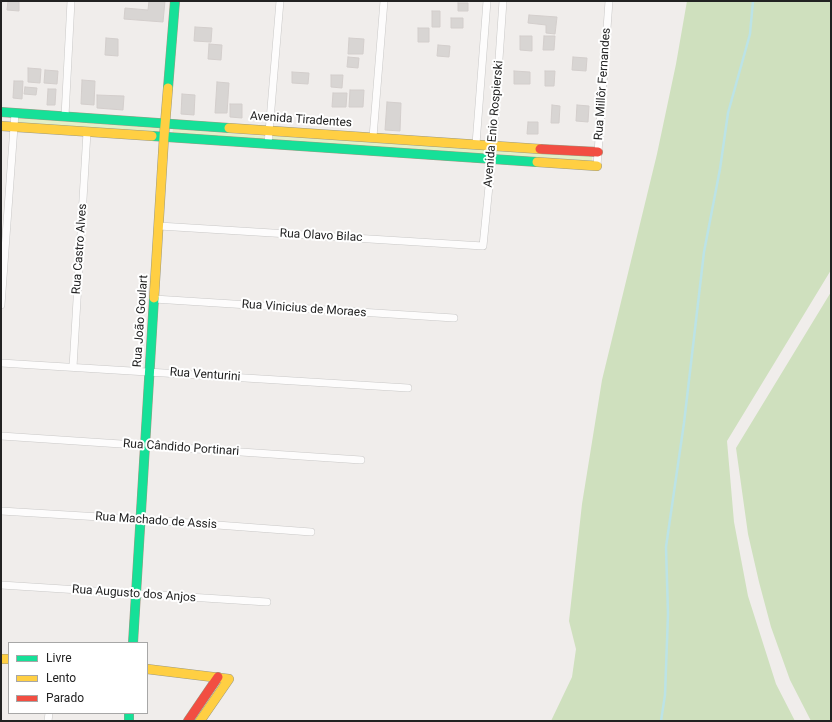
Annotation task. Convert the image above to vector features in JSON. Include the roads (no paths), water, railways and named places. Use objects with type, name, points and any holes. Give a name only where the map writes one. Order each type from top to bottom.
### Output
[{"type":"street","points":[[65,116],[71,1]]},
{"type":"street","name":"Rua João Goulart","points":[[133,642],[164,137],[175,1]]},
{"type":"street","points":[[268,144],[280,1]]},
{"type":"street","points":[[373,137],[384,1]]},
{"type":"street","name":"Avenida Enio Rospierski","points":[[476,144],[487,1]]},
{"type":"street","name":"Avenida Enio Rospierski","points":[[483,246],[492,159],[504,1]]},
{"type":"street","name":"Rua Millôr Fernandes","points":[[597,166],[609,1]]},
{"type":"street","name":"Avenida Tiradentes","points":[[1,112],[598,152]]},
{"type":"street","points":[[1,305],[16,112]]},
{"type":"street","points":[[1,126],[597,166]]},
{"type":"street","name":"Rua Castro Alves","points":[[73,367],[87,132]]},
{"type":"street","name":"Rua Olavo Bilac","points":[[159,226],[483,246]]},
{"type":"street","name":"Rua Vinicius de Moraes","points":[[154,299],[454,318]]},
{"type":"street","name":"Rua Venturini","points":[[1,362],[408,388]]},
{"type":"street","name":"Rua Cândido Portinari","points":[[1,436],[360,460]]},
{"type":"street","name":"Rua Machado de Assis","points":[[1,511],[311,532]]},
{"type":"street","name":"Rua Augusto dos Anjos","points":[[1,585],[267,602]]},
{"type":"street","points":[[148,669],[229,679],[200,721]]},
{"type":"street","points":[[188,721],[218,677]]},
{"type":"waterway","points":[[661,721],[665,695],[668,614],[666,547],[684,423],[704,252],[720,169],[728,113],[750,34],[753,1]]}]
